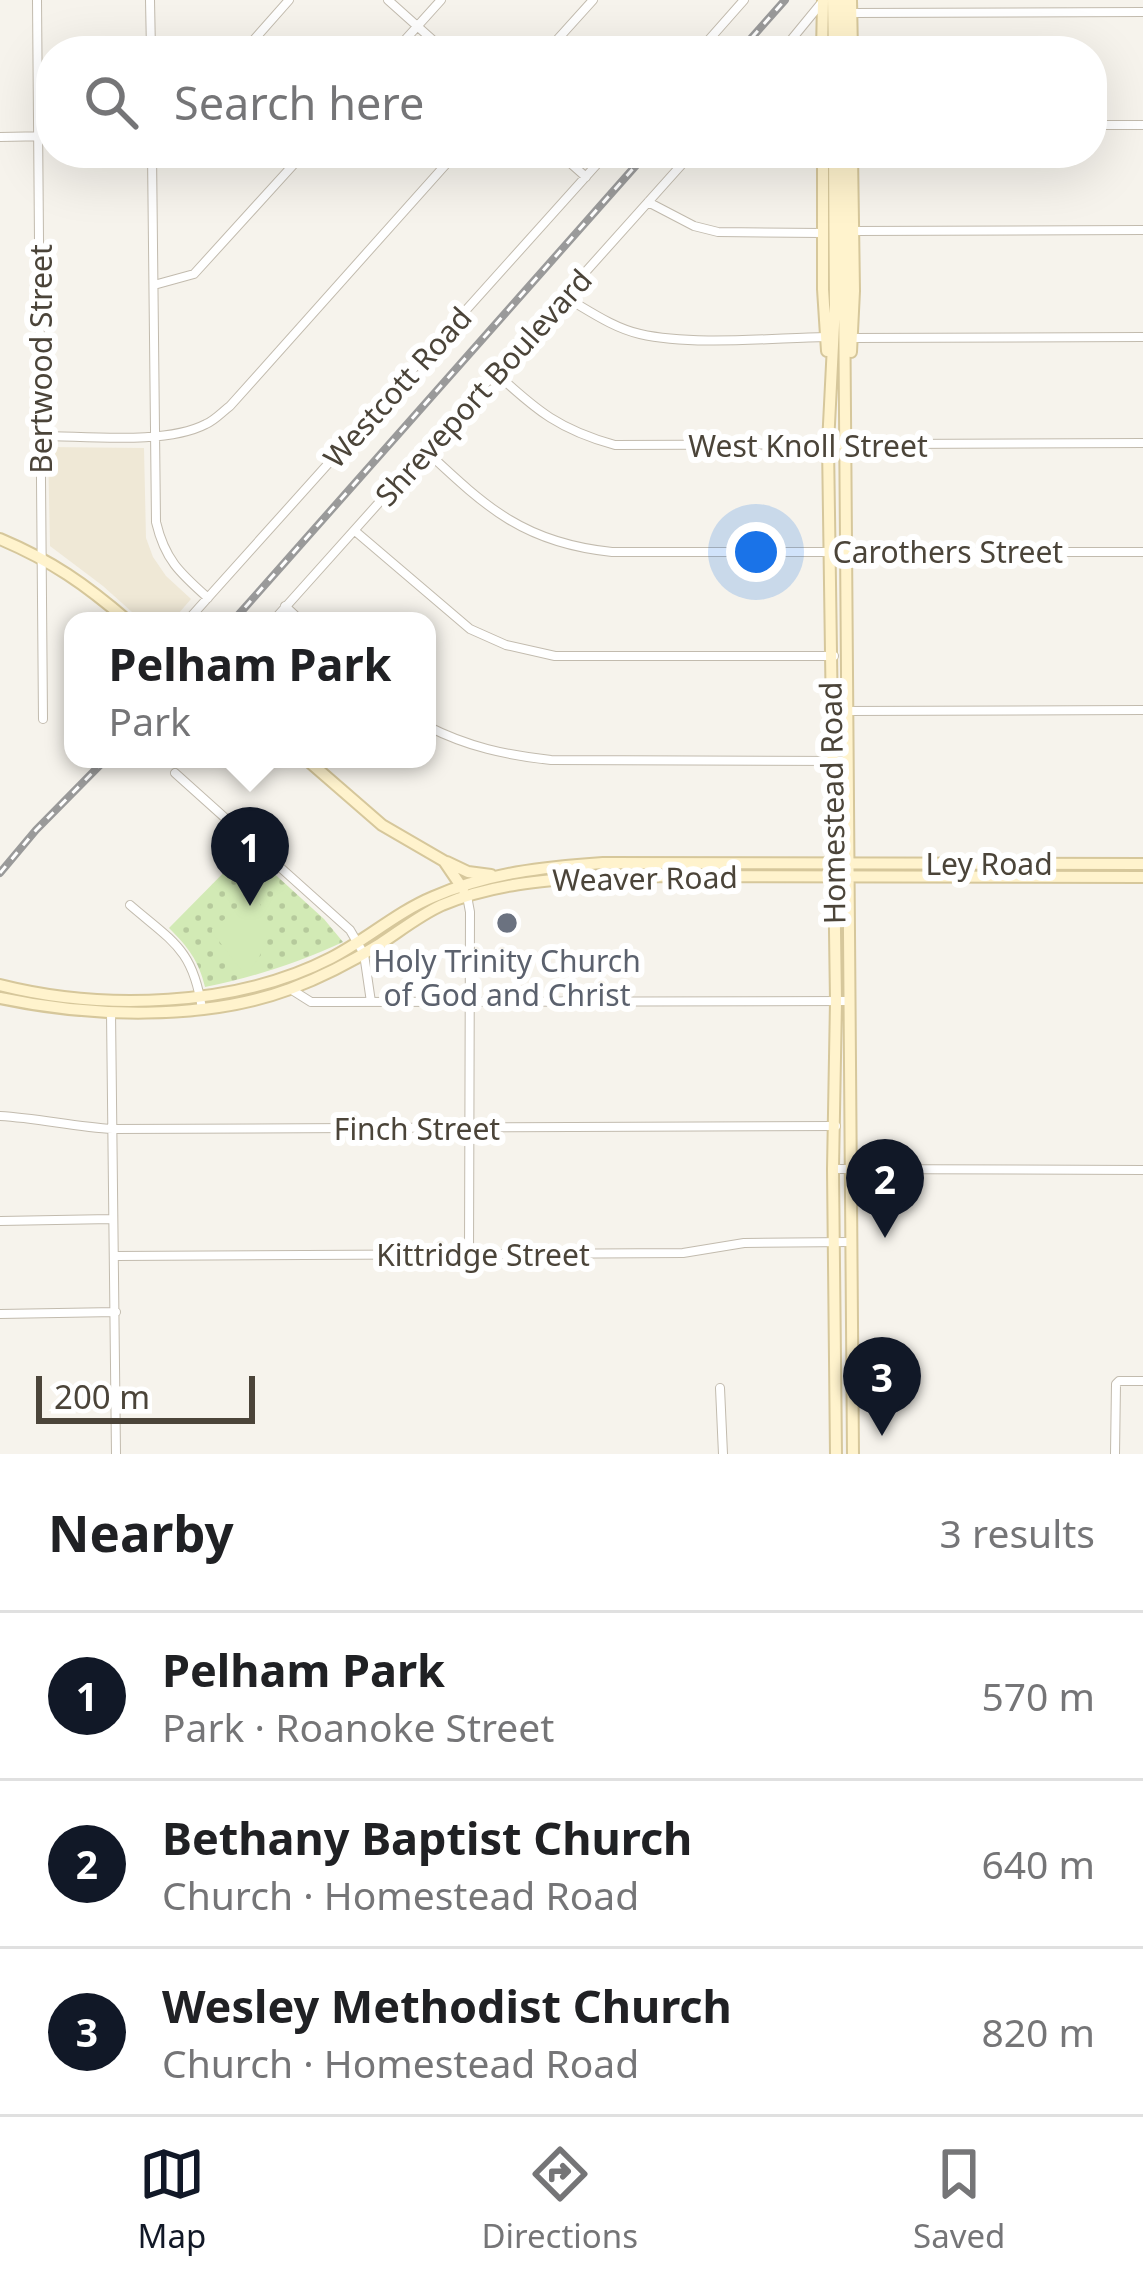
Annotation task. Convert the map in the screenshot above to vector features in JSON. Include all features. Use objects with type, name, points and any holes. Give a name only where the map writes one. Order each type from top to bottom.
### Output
[{"type":"main road","points":[[822,36],[824,1]]},
{"type":"main road","points":[[844,36],[845,3]]},
{"type":"main road","points":[[844,36],[845,3]]},
{"type":"main road","points":[[823,168],[831,391]]},
{"type":"main road","name":"Homestead Road","points":[[838,168],[828,444],[829,656],[834,862],[852,1126],[853,1454]]},
{"type":"main road","name":"Homestead Road","points":[[836,1454],[833,1169],[849,877],[847,444],[839,168]]},
{"type":"main road","points":[[846,391],[853,338],[852,168]]},
{"type":"main road","points":[[0,539],[41,556],[118,612]]},
{"type":"main road","points":[[316,768],[382,825],[468,872],[499,875]]},
{"type":"main road","points":[[444,861],[465,892]]},
{"type":"main road","name":"Ley Road","points":[[834,862],[999,870]]},
{"type":"main road","name":"Weaver Road","points":[[465,892],[635,870],[834,862]]},
{"type":"main road","name":"Ley Road","points":[[835,876],[1083,870],[1143,864]]},
{"type":"main road","name":"Weaver Road","points":[[465,892],[499,875],[532,868],[835,876]]},
{"type":"main road","name":"Ley Road","points":[[1083,870],[1143,877]]},
{"type":"main road","points":[[201,1003],[332,958],[432,897],[465,892]]},
{"type":"main road","points":[[0,998],[31,1005],[111,1006],[256,1000],[364,954],[465,892]]},
{"type":"main road","points":[[0,985],[111,1006]]},
{"type":"main road","points":[[834,1309],[850,1309]]},
{"type":"main road","points":[[836,1402],[852,1402]]},
{"type":"street","name":"Bertwood Street","points":[[37,0],[37,36]]},
{"type":"street","points":[[150,0],[151,36]]},
{"type":"street","points":[[257,36],[289,0]]},
{"type":"street","points":[[388,0],[428,36]]},
{"type":"street","points":[[408,36],[441,0]]},
{"type":"street","points":[[560,36],[592,0]]},
{"type":"street","points":[[713,36],[744,0]]},
{"type":"street","points":[[795,36],[824,1]]},
{"type":"street","points":[[845,3],[1143,12]]},
{"type":"street","points":[[795,36],[814,36]]},
{"type":"street","points":[[1107,125],[1143,125]]},
{"type":"street","points":[[0,136],[36,136]]},
{"type":"street","name":"Bertwood Street","points":[[38,168],[43,719]]},
{"type":"street","points":[[152,168],[156,522],[162,548],[176,569],[208,598]]},
{"type":"street","points":[[154,285],[194,274],[290,168]]},
{"type":"street","points":[[40,436],[155,436],[208,424],[230,406],[443,168]]},
{"type":"street","points":[[576,168],[586,177]]},
{"type":"street","name":"Westcott Road","points":[[195,612],[594,168]]},
{"type":"street","name":"Shreveport Boulevard","points":[[281,612],[679,168]]},
{"type":"street","points":[[648,202],[694,226],[718,232],[823,232]]},
{"type":"street","points":[[854,231],[1143,230]]},
{"type":"street","points":[[565,297],[640,334],[688,339],[826,337]]},
{"type":"street","points":[[853,338],[1143,337]]},
{"type":"street","name":"West Knoll Street","points":[[496,373],[564,428],[615,445],[1143,443]]},
{"type":"street","name":"Carothers Street","points":[[425,450],[472,495],[514,525],[553,542],[612,552],[1143,552]]},
{"type":"street","points":[[355,531],[470,629],[506,645],[555,656],[848,657]]},
{"type":"street","points":[[285,607],[291,612]]},
{"type":"street","points":[[831,710],[1143,710]]},
{"type":"street","points":[[436,730],[481,749],[551,760],[848,761]]},
{"type":"street","points":[[175,773],[350,930],[364,954],[370,1002]]},
{"type":"street","points":[[465,892],[470,912],[469,1254]]},
{"type":"street","points":[[130,904],[183,951],[195,974],[201,1003]]},
{"type":"street","points":[[316,978],[314,991],[323,1001]]},
{"type":"street","points":[[290,989],[311,1002],[843,1000]]},
{"type":"street","points":[[111,1006],[116,1454]]},
{"type":"street","name":"Finch Street","points":[[0,1116],[113,1129],[836,1126]]},
{"type":"street","points":[[833,1169],[1143,1170]]},
{"type":"street","points":[[0,1221],[113,1220]]},
{"type":"street","name":"Kittridge Street","points":[[115,1256],[683,1252],[744,1244],[850,1242]]},
{"type":"street","points":[[0,1314],[116,1312]]},
{"type":"street","points":[[1115,1454],[1116,1384],[1143,1381]]},
{"type":"street","points":[[720,1388],[723,1454]]},
{"type":"shaded area","points":[[48,447],[144,448],[146,538],[166,576],[191,599],[180,612],[132,612],[50,546]]},
{"type":"green space","points":[[247,849],[343,942],[276,969],[205,987],[192,955],[169,928]]},
{"type":"green space","points":[[255,896],[266,917],[266,937],[245,975],[212,929]]},
{"type":"railway","points":[[753,36],[785,0]]},
{"type":"railway","points":[[241,612],[634,168]]},
{"type":"railway","points":[[0,873],[97,768]]},
{"type":"place","name":"Pelham Park","points":[[250,906]]},
{"type":"place","name":"Holy Trinity Church of God and Christ","points":[[507,923]]},
{"type":"place","name":"Bethany Baptist Church","points":[[885,1238]]},
{"type":"place","name":"Wesley Methodist Church","points":[[882,1436]]}]
